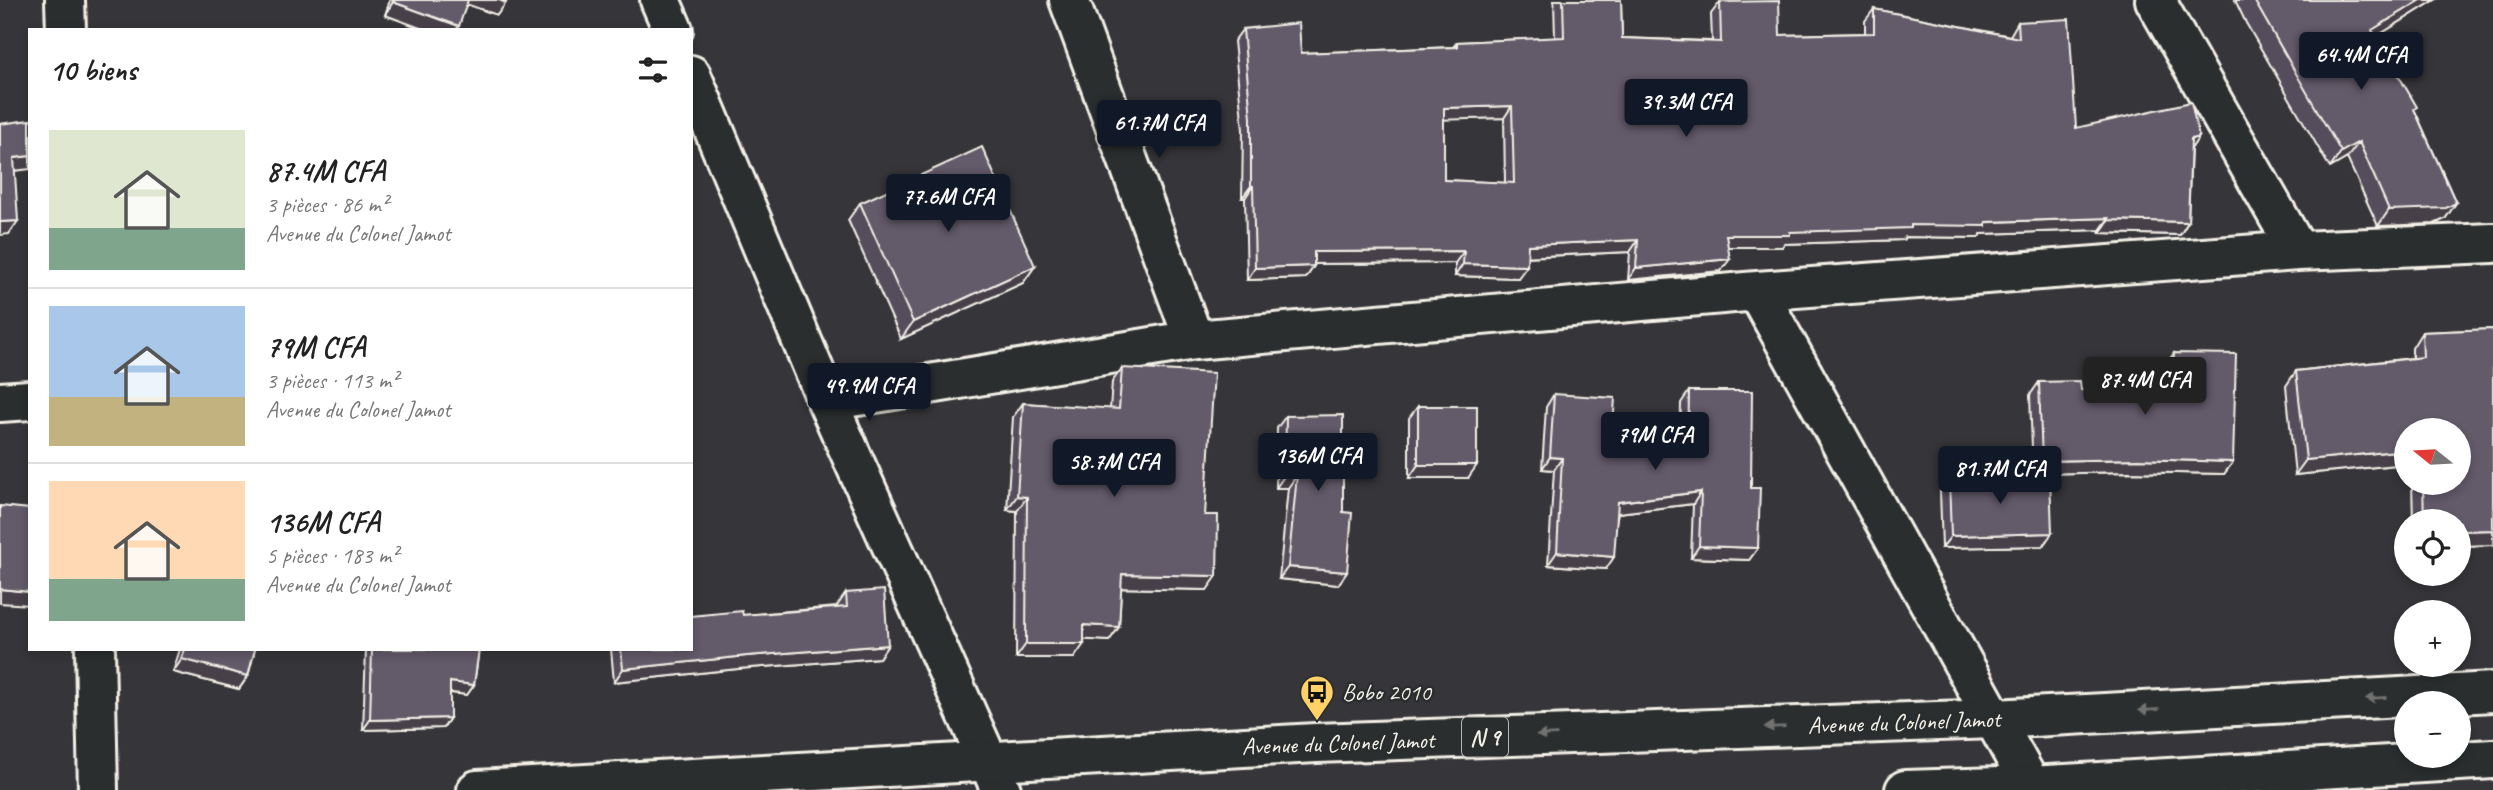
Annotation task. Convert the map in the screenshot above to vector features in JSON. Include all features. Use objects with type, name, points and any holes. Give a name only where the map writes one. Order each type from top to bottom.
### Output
[{"type":"street","points":[[65,0],[66,28]]},
{"type":"street","points":[[660,0],[672,28]]},
{"type":"street","points":[[1069,0],[1194,340]]},
{"type":"street","points":[[2155,0],[2298,251]]},
{"type":"street","points":[[693,80],[827,401],[995,776]]},
{"type":"street","points":[[827,401],[1194,340],[1757,291],[2298,251],[2493,243]]},
{"type":"street","points":[[1757,291],[2031,786]]},
{"type":"street","points":[[0,402],[28,400]]},
{"type":"street","points":[[95,651],[98,790]]},
{"type":"street","name":"Avenue du Colonel Jamot","points":[[477,790],[995,776],[1316,743],[1994,719],[2493,692]]},
{"type":"street","points":[[1905,790],[2031,786],[2493,759]]},
{"type":"building","points":[[468,0],[459,26],[393,2]]},
{"type":"building","points":[[1563,0],[1621,0],[1622,38],[1721,42],[1720,2],[1779,1],[1780,35],[1874,33],[1874,9],[2019,38],[2018,22],[2069,19],[2076,128],[2191,102],[2199,137],[2191,139],[2188,222],[2109,218],[1986,222],[1986,226],[1911,225],[1911,228],[1790,232],[1790,235],[1726,235],[1730,259],[1636,268],[1638,240],[1528,245],[1527,266],[1463,264],[1464,251],[1314,252],[1314,266],[1255,268],[1251,118],[1243,29],[1299,23],[1301,53],[1457,47],[1457,42],[1564,37]],"holes":[[[1512,106],[1514,183],[1444,180],[1444,108]]]},
{"type":"building","points":[[2254,0],[2421,0],[2372,30],[2417,107],[2414,109],[2456,203],[2446,208],[2389,210],[2359,142],[2341,152]]},
{"type":"building","points":[[28,120],[28,156],[14,158],[18,221],[0,222],[0,124]]},
{"type":"building","points":[[982,147],[1035,266],[913,322],[860,203]]},
{"type":"building","points":[[2493,329],[2493,530],[2471,531],[2471,509],[2424,509],[2423,495],[2471,495],[2471,418],[2394,418],[2394,451],[2306,460],[2296,371],[2423,357],[2422,332]]},
{"type":"building","points":[[2174,353],[2236,354],[2233,462],[2138,459],[2042,461],[2039,382],[2080,381],[2081,390],[2173,388]]},
{"type":"building","points":[[1122,368],[1214,373],[1205,515],[1218,515],[1217,576],[1122,574],[1119,627],[1084,625],[1084,644],[1026,644],[1027,497],[1017,496],[1023,403],[1119,409]]},
{"type":"building","points":[[1689,391],[1752,391],[1751,488],[1760,488],[1758,548],[1699,546],[1701,492],[1618,502],[1614,557],[1557,552],[1562,458],[1550,457],[1554,394],[1615,398],[1611,457],[1688,449]]},
{"type":"building","points":[[1418,406],[1477,406],[1477,465],[1418,465]]},
{"type":"building","points":[[1343,415],[1343,512],[1352,513],[1347,572],[1288,567],[1297,475],[1285,475],[1286,416]]},
{"type":"building","points":[[2050,476],[2052,533],[1951,536],[1949,478]]},
{"type":"building","points":[[0,506],[28,509],[28,592],[0,589]]},
{"type":"building","points":[[884,590],[888,645],[623,669],[621,651],[693,651],[693,616],[847,607],[846,593]]},
{"type":"building","points":[[184,651],[254,651],[248,676],[182,659]]},
{"type":"building","points":[[372,651],[479,651],[474,685],[450,682],[450,718],[370,720]]},
{"type":"place","name":"Bobo 2010","points":[[1317,722]]}]
